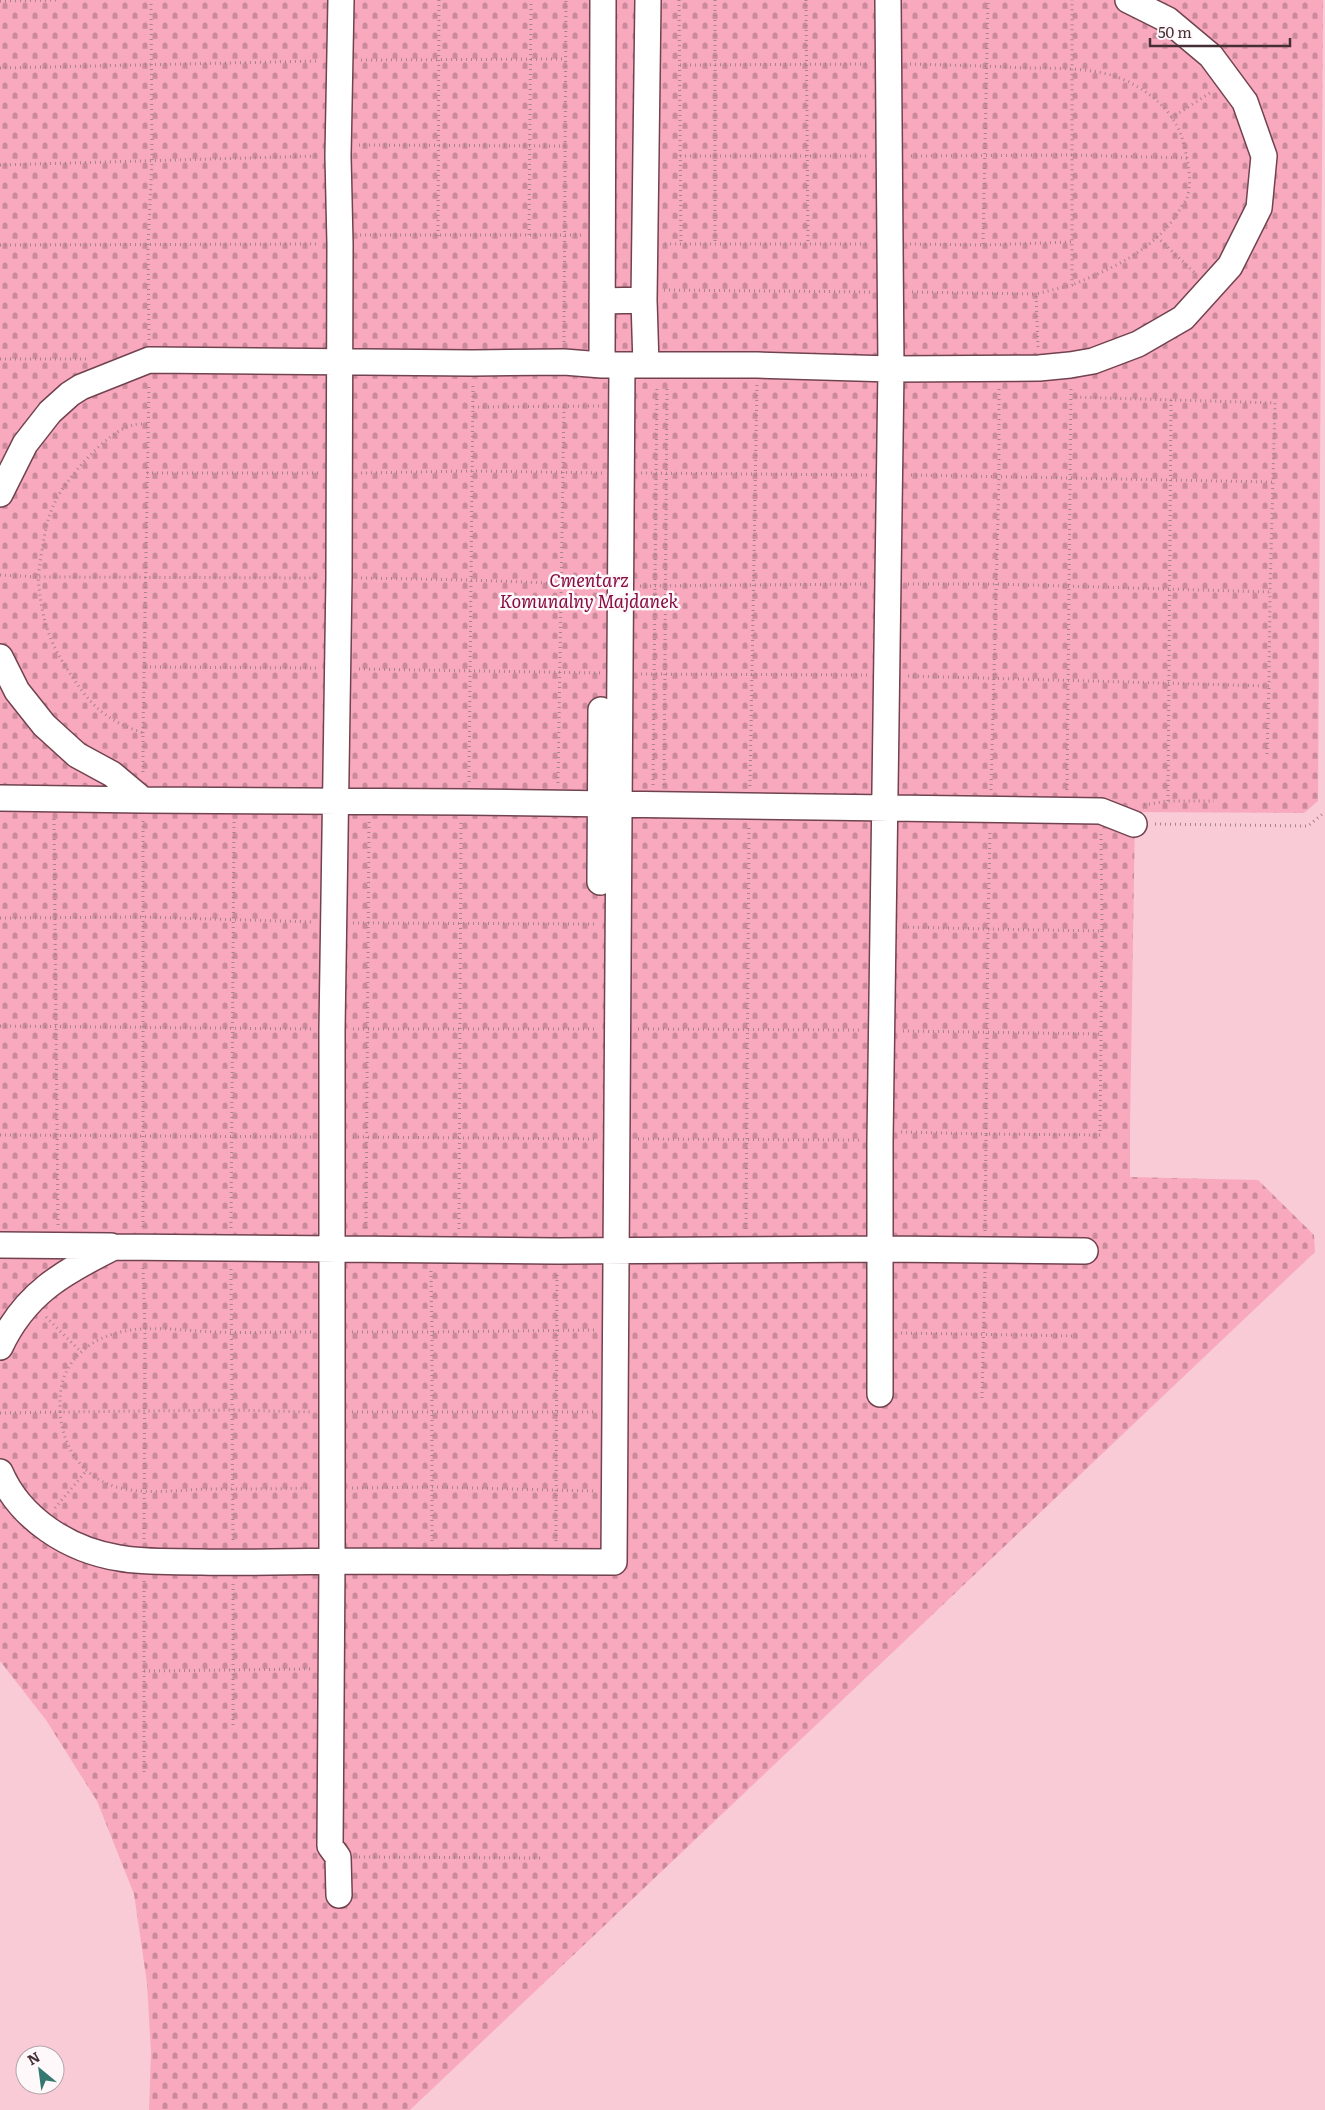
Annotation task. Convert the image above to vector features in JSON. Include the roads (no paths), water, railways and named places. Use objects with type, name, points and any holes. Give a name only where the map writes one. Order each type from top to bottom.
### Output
[{"type":"street","points":[[339,1895],[338,1857],[330,1846],[332,1029],[339,578],[340,239],[338,150],[341,0]]},
{"type":"street","points":[[0,1472],[20,1505],[41,1525],[72,1543],[106,1555],[144,1560],[233,1562],[614,1562],[607,1250],[613,473],[610,365],[602,301],[603,0]]},
{"type":"street","points":[[648,0],[644,295],[657,366]]},
{"type":"street","points":[[880,1394],[882,926],[891,369],[888,0]]},
{"type":"street","points":[[0,494],[25,444],[50,412],[70,394],[81,387],[149,360],[564,362],[610,365],[757,365],[891,369],[1039,368],[1093,361],[1138,344],[1183,318],[1230,266],[1259,208],[1264,156],[1245,102],[1211,56],[1168,20],[1128,0]]},
{"type":"street","points":[[602,301],[644,295]]},
{"type":"street","points":[[610,365],[605,406],[613,473]]},
{"type":"street","points":[[0,657],[17,691],[44,725],[77,755],[112,774],[143,800]]},
{"type":"street","points":[[0,798],[1101,811],[1137,815]]},
{"type":"street","points":[[609,805],[601,924],[609,1029]]},
{"type":"street","points":[[0,1245],[58,1244],[114,1247],[557,1251],[880,1249],[1085,1251]]},
{"type":"street","points":[[0,1347],[30,1300],[69,1270],[114,1247]]},
{"type":"street","points":[[598,1562],[599,1330],[607,1250]]},
{"type":"park label","name":"Cmentarz Komunalny Majdanek","points":[[589,589]]}]
